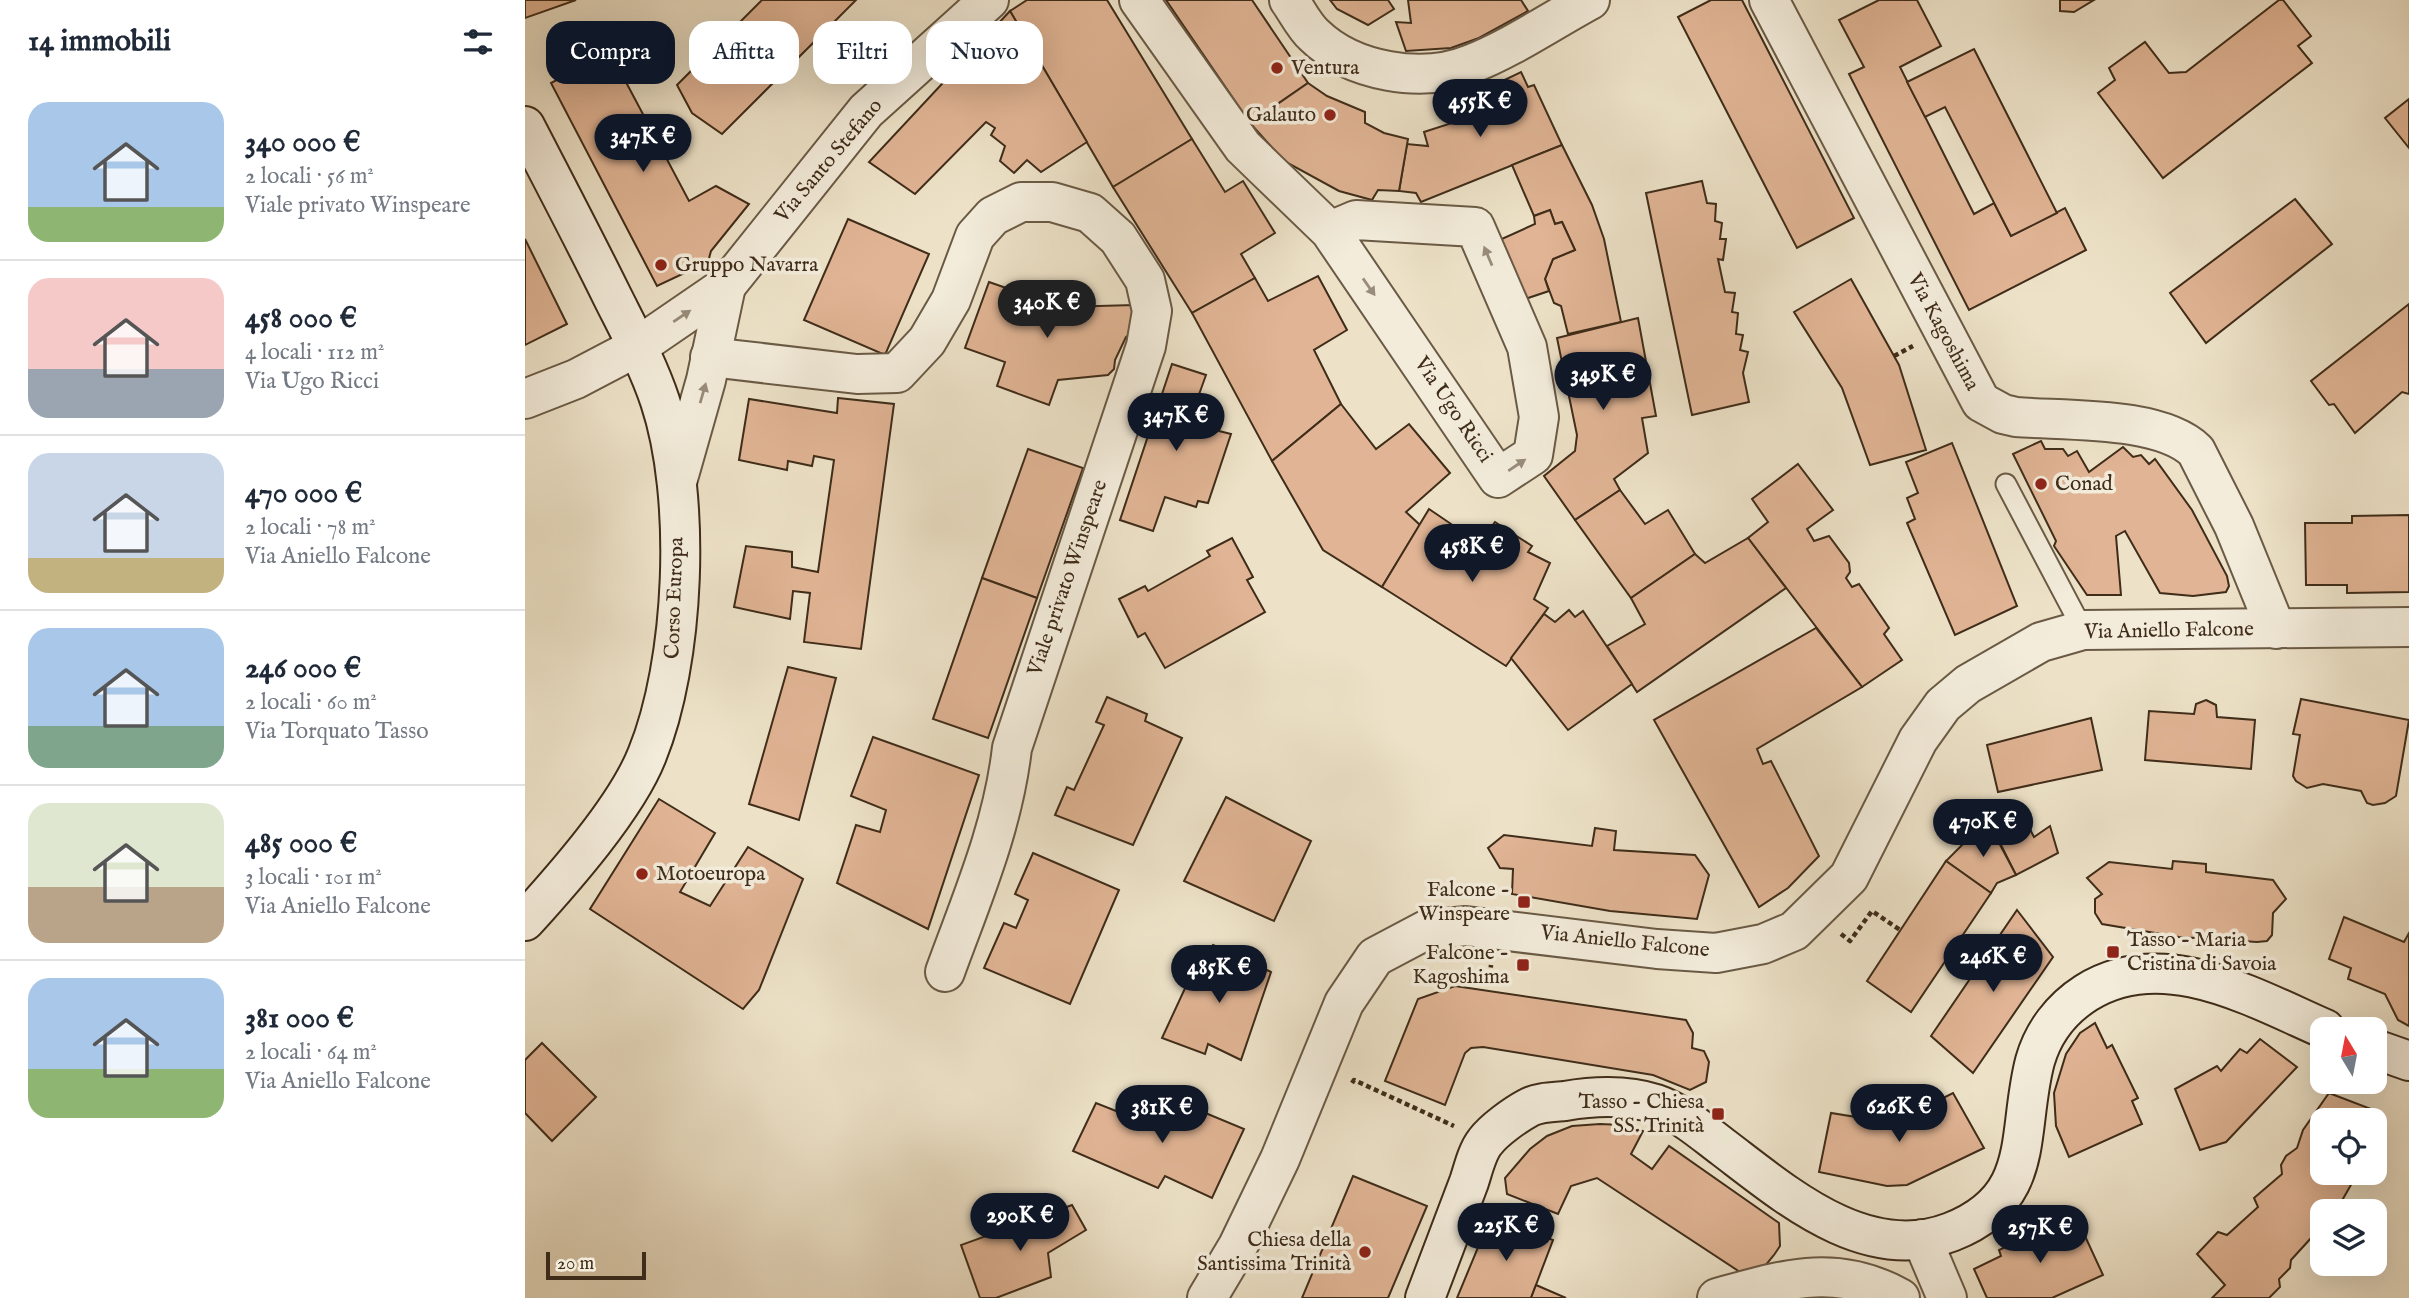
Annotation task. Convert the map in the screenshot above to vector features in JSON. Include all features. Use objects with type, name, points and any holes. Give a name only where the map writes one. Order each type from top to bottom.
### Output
[{"type":"street","name":"Via Santo Stefano","points":[[525,400],[576,379],[637,347],[726,286],[866,111],[989,0]]},
{"type":"street","name":"Via Ugo Ricci","points":[[1139,0],[1243,147],[1330,231],[1499,478],[1533,454],[1539,417],[1527,347],[1475,227],[1356,220],[1330,231]]},
{"type":"street","points":[[1289,0],[1313,35],[1349,59],[1391,72],[1433,73],[1470,65],[1590,0]]},
{"type":"street","name":"Via Kagoshima","points":[[1769,0],[1981,402],[2003,414],[2016,417],[2151,427],[2186,442],[2196,451],[2234,526],[2276,629]]},
{"type":"street","points":[[525,126],[637,347],[660,401],[673,449],[677,482]]},
{"type":"street","name":"Viale privato Winspeare","points":[[710,357],[857,374],[897,373],[927,341],[951,300],[975,236],[993,216],[1021,202],[1052,202],[1090,213],[1118,238],[1145,280],[1152,311],[1146,346],[1011,748],[1007,793],[996,832],[945,972]]},
{"type":"street","points":[[677,482],[726,286]]},
{"type":"street","name":"Corso Europa","points":[[525,920],[623,802],[647,755],[674,662],[678,573],[677,482]]},
{"type":"street","name":"Via Aniello Falcone","points":[[1207,1298],[1238,1246],[1280,1160],[1343,1003],[1375,957],[1426,930],[1466,926],[1657,949],[1716,953],[1763,944],[1794,931],[1849,877],[1918,740],[1943,705],[1968,684],[2041,642],[2083,630],[2409,627]]},
{"type":"street","points":[[1425,1298],[1483,1143],[1530,1106],[1595,1096],[1657,1104],[1702,1131],[1766,1180],[1837,1225],[1864,1235],[1922,1239],[1950,1232],[1976,1219],[2009,1189],[2024,1148],[2033,1076],[2041,1044],[2058,1017],[2100,984],[2131,974],[2164,973],[2196,978],[2310,1023]]},
{"type":"street","points":[[2387,1053],[2409,1061]]},
{"type":"street","points":[[1922,1239],[1947,1298]]},
{"type":"street","points":[[1717,1298],[1791,1278],[1819,1275],[1834,1276],[1901,1298]]},
{"type":"lane","points":[[2006,484],[2083,630]]},
{"type":"path","points":[[1841,934],[1850,941],[1872,911],[1900,930]]},
{"type":"path","points":[[1347,1092],[1354,1080],[1454,1125],[1450,1136]]},
{"type":"building","points":[[525,0],[576,0],[525,18]]},
{"type":"building","points":[[762,0],[856,0],[835,21],[813,21],[813,43],[799,57],[799,21],[741,21]]},
{"type":"building","points":[[1027,0],[1107,0],[1192,139],[1113,187],[1043,67],[1043,21],[1016,21],[1010,11]]},
{"type":"building","points":[[1166,0],[1252,0],[1308,83],[1250,123]]},
{"type":"building","points":[[1330,0],[1388,0],[1394,9],[1368,25],[1337,9]]},
{"type":"building","points":[[1408,0],[1521,0],[1528,11],[1479,38],[1451,48],[1406,51],[1396,22],[1411,23]]},
{"type":"building","points":[[1711,0],[1742,0],[1854,218],[1797,248],[1678,17]]},
{"type":"building","points":[[1879,0],[1917,0],[1941,46],[1900,67],[1974,214],[1994,203],[2011,236],[2065,208],[2086,250],[1969,310],[1849,74],[1864,67],[1839,20]]},
{"type":"building","points":[[2060,0],[2094,0],[2074,12],[2060,11]]},
{"type":"building","points":[[2279,0],[2283,0],[2311,36],[2298,46],[2312,63],[2163,178],[2098,93],[2115,80],[2109,68],[2145,42],[2169,73],[2186,72]]},
{"type":"building","points":[[1010,11],[1016,21],[1001,21]]},
{"type":"building","points":[[1974,49],[2057,213],[2011,236],[1945,107],[1925,117],[1907,82]]},
{"type":"building","points":[[1043,67],[1087,142],[1041,172],[1027,160],[1014,173],[1000,161],[1005,146],[991,135],[995,128],[986,122],[915,194],[869,162],[942,84],[1043,84]]},
{"type":"building","points":[[1521,72],[1528,87],[1534,85],[1562,145],[1421,202],[1416,193],[1399,191],[1407,144],[1428,146],[1424,132],[1452,123],[1446,108]]},
{"type":"building","points":[[689,73],[689,84],[772,84],[722,134],[692,113],[677,85]]},
{"type":"building","points":[[1308,83],[1327,96],[1365,112],[1365,123],[1384,133],[1408,139],[1399,191],[1378,190],[1372,200],[1339,191],[1284,161],[1250,123]]},
{"type":"building","points":[[552,84],[627,84],[689,201],[716,186],[749,204],[711,251],[708,262],[657,286]]},
{"type":"building","points":[[2409,99],[2409,148],[2385,118]]},
{"type":"building","points":[[1192,139],[1225,192],[1243,181],[1275,233],[1241,254],[1255,278],[1192,313],[1113,187]]},
{"type":"building","points":[[1562,145],[1592,205],[1604,239],[1621,322],[1568,334],[1561,306],[1554,303],[1545,279],[1553,259],[1575,250],[1562,222],[1555,224],[1550,210],[1534,216],[1512,165]]},
{"type":"building","points":[[1702,181],[1707,203],[1716,204],[1715,221],[1722,223],[1720,239],[1726,239],[1723,260],[1718,259],[1725,292],[1735,293],[1732,312],[1738,313],[1736,334],[1743,335],[1740,350],[1748,352],[1743,373],[1749,402],[1692,415],[1646,193]]},
{"type":"building","points":[[2295,199],[2332,244],[2206,343],[2170,293]]},
{"type":"building","points":[[1550,210],[1555,224],[1562,222],[1575,250],[1553,259],[1545,279],[1549,291],[1519,301],[1495,242],[1535,224],[1534,216]]},
{"type":"building","points":[[848,219],[929,254],[885,355],[804,320]]},
{"type":"building","points":[[525,239],[567,324],[525,345]]},
{"type":"building","points":[[1318,276],[1347,330],[1314,350],[1341,404],[1272,461],[1192,313],[1255,278],[1268,301]]},
{"type":"building","points":[[1851,279],[1899,365],[1926,450],[1870,465],[1842,388],[1794,312]]},
{"type":"building","points":[[989,282],[1061,307],[1134,305],[1134,332],[1126,337],[1115,360],[1114,369],[1108,375],[1058,380],[1049,405],[997,386],[1005,362],[965,348]]},
{"type":"building","points":[[2409,304],[2409,394],[2402,392],[2355,433],[2334,404],[2329,405],[2311,381]]},
{"type":"building","points":[[1638,318],[1656,416],[1642,418],[1648,453],[1614,479],[1620,490],[1575,520],[1544,476],[1575,451],[1577,435],[1557,338]]},
{"type":"building","points":[[1172,364],[1206,375],[1192,414],[1222,423],[1219,431],[1231,434],[1208,503],[1198,501],[1196,507],[1165,497],[1153,531],[1120,520]]},
{"type":"building","points":[[838,398],[894,404],[861,649],[804,642],[810,593],[793,591],[790,619],[734,607],[746,546],[792,552],[792,567],[818,572],[834,460],[814,456],[812,466],[788,461],[787,470],[739,460],[749,399],[837,413]]},
{"type":"building","points":[[1341,404],[1376,449],[1409,424],[1450,473],[1406,512],[1420,525],[1382,587],[1323,550],[1272,461]]},
{"type":"building","points":[[2041,441],[2045,449],[2063,449],[2068,456],[2077,451],[2089,472],[2123,447],[2133,457],[2141,455],[2149,464],[2155,459],[2192,510],[2227,576],[2229,586],[2226,592],[2193,596],[2160,593],[2125,531],[2116,536],[2121,595],[2087,595],[2054,546],[2056,541],[2013,454]]},
{"type":"building","points":[[1952,443],[2017,606],[1955,635],[1907,523],[1915,519],[1907,498],[1918,493],[1906,462]]},
{"type":"building","points":[[1028,449],[1083,468],[1037,598],[982,578]]},
{"type":"building","points":[[1798,464],[1833,510],[1807,529],[1814,541],[1829,536],[1849,563],[1850,572],[1846,578],[1852,587],[1859,584],[1889,628],[1884,634],[1902,660],[1862,687],[1748,538],[1768,522],[1752,499]]},
{"type":"building","points":[[1620,490],[1645,524],[1668,510],[1695,554],[1631,598],[1575,520]]},
{"type":"building","points":[[1429,509],[1479,543],[1495,522],[1532,546],[1528,552],[1550,563],[1534,599],[1548,608],[1506,666],[1382,587]]},
{"type":"building","points":[[2409,515],[2409,592],[2347,593],[2347,585],[2306,585],[2305,523],[2352,523],[2352,516]]},
{"type":"building","points":[[1232,538],[1253,577],[1247,580],[1265,612],[1165,668],[1145,633],[1138,637],[1119,599],[1145,586],[1148,591],[1210,556],[1207,551]]},
{"type":"building","points":[[1748,538],[1786,588],[1637,692],[1607,646],[1645,624],[1631,598],[1695,554],[1705,563]]},
{"type":"building","points":[[982,578],[1037,598],[988,738],[933,719]]},
{"type":"building","points":[[1569,610],[1575,617],[1583,611],[1632,684],[1568,730],[1511,658],[1544,614],[1555,622]]},
{"type":"building","points":[[1816,628],[1862,687],[1757,749],[1763,764],[1771,761],[1819,856],[1788,888],[1759,907],[1654,720]]},
{"type":"building","points":[[788,667],[836,678],[799,820],[749,804]]},
{"type":"building","points":[[1107,697],[1147,714],[1145,721],[1182,738],[1133,845],[1055,815],[1067,787],[1074,790],[1104,725],[1096,722]]},
{"type":"building","points":[[2301,699],[2409,720],[2396,796],[2385,803],[2373,805],[2367,803],[2361,791],[2323,784],[2307,788],[2296,781],[2293,776],[2300,735],[2293,734]]},
{"type":"building","points":[[2206,700],[2216,705],[2217,717],[2255,720],[2251,769],[2145,760],[2149,711],[2194,714],[2196,704]]},
{"type":"building","points":[[2091,718],[2102,770],[1998,792],[1987,745]]},
{"type":"building","points":[[873,737],[979,775],[928,929],[837,883],[856,825],[880,832],[886,810],[851,796]]},
{"type":"building","points":[[1226,797],[1311,841],[1274,921],[1184,881]]},
{"type":"building","points":[[659,799],[715,833],[680,892],[710,906],[748,847],[803,879],[759,990],[743,1009],[590,909]]},
{"type":"building","points":[[2024,818],[2034,837],[2050,826],[2058,853],[2016,875],[1994,831]]},
{"type":"building","points":[[1987,820],[2016,875],[1997,883],[1991,893],[1946,861]]},
{"type":"building","points":[[1595,828],[1616,831],[1614,850],[1695,855],[1709,875],[1697,919],[1610,911],[1512,894],[1513,869],[1500,868],[1488,848],[1504,835],[1592,846]]},
{"type":"building","points":[[1033,853],[1119,890],[1070,1004],[984,968],[1004,923],[1016,928],[1028,900],[1015,894]]},
{"type":"building","points":[[1946,861],[1991,893],[1911,1012],[1867,981]]},
{"type":"building","points":[[2173,861],[2206,864],[2206,872],[2273,880],[2286,899],[2273,913],[2272,935],[2267,941],[2257,942],[2179,937],[2102,924],[2095,913],[2095,899],[2102,894],[2087,878],[2109,862],[2172,869]]},
{"type":"building","points":[[2017,910],[2053,957],[1973,1073],[1931,1036]]},
{"type":"building","points":[[2344,917],[2404,942],[2409,933],[2409,1026],[2398,1020],[2385,994],[2348,979],[2351,968],[2329,959]]},
{"type":"building","points":[[1213,945],[1271,972],[1241,1060],[1208,1044],[1205,1054],[1162,1038],[1193,971],[1202,974]]},
{"type":"building","points":[[1455,986],[1686,1020],[1693,1033],[1692,1048],[1704,1051],[1709,1062],[1706,1082],[1690,1090],[1653,1075],[1483,1047],[1471,1048],[1465,1053],[1445,1105],[1385,1081],[1418,999]]},
{"type":"building","points":[[2095,1023],[2107,1048],[2112,1045],[2138,1098],[2132,1101],[2142,1124],[2069,1157],[2056,1126],[2054,1093],[2066,1054],[2080,1033]]},
{"type":"building","points":[[2260,1039],[2297,1067],[2226,1142],[2200,1150],[2175,1089],[2217,1066],[2221,1071],[2240,1049],[2247,1053]]},
{"type":"building","points":[[542,1043],[596,1097],[552,1141],[525,1113],[525,1060]]},
{"type":"building","points":[[1953,1093],[1984,1148],[1907,1185],[1887,1186],[1819,1172],[1831,1113],[1881,1121],[1883,1114],[1902,1112],[1905,1117]]},
{"type":"building","points":[[2328,1094],[2332,1094],[2368,1108],[2318,1108]]},
{"type":"building","points":[[1167,1097],[1244,1129],[1212,1198],[1165,1176],[1158,1188],[1073,1151],[1096,1103],[1154,1126]]},
{"type":"building","points":[[2310,1120],[2310,1185],[2351,1185],[2343,1199],[2310,1199],[2310,1239],[2291,1260],[2290,1268],[2279,1279],[2280,1287],[2269,1298],[2212,1298],[2225,1285],[2197,1254],[2218,1232],[2227,1235],[2258,1207],[2254,1198],[2282,1174],[2281,1165],[2286,1156],[2297,1148],[2303,1130]]},
{"type":"building","points":[[1623,1125],[1643,1131],[1631,1154],[1652,1169],[1669,1146],[1779,1223],[1780,1246],[1774,1255],[1765,1266],[1743,1274],[1597,1178],[1571,1186],[1558,1214],[1507,1194],[1505,1178],[1530,1149],[1547,1136],[1572,1126]]},
{"type":"building","name":"Chiesa della Santissima Trinità","points":[[1353,1176],[1427,1206],[1388,1298],[1302,1298]]},
{"type":"building","points":[[1072,1205],[1086,1230],[1048,1253],[1051,1277],[996,1298],[980,1298],[961,1245]]},
{"type":"building","points":[[1491,1216],[1553,1240],[1531,1298],[1457,1298]]},
{"type":"building","points":[[2078,1221],[2103,1275],[2052,1298],[1987,1298],[1974,1269],[2001,1256],[1999,1250],[2014,1243],[2011,1238],[2033,1229],[2036,1234],[2051,1227],[2054,1232]]},
{"type":"building","points":[[1536,1285],[1566,1298],[1531,1298]]},
{"type":"place","name":"Ventura","points":[[1277,68]]},
{"type":"place","name":"Galauto","points":[[1330,115]]},
{"type":"place","name":"Gruppo Navarra","points":[[661,265]]},
{"type":"place","name":"Conad","points":[[2041,484]]},
{"type":"place","name":"Motoeuropa","points":[[642,874]]},
{"type":"place","name":"Falcone - Winspeare","points":[[1524,902]]},
{"type":"place","name":"Tasso - Maria Cristina di Savoia","points":[[2113,952]]},
{"type":"place","name":"Falcone - Kagoshima","points":[[1523,965]]},
{"type":"place","name":"Tasso - Chiesa SS. Trinità","points":[[1718,1114]]},
{"type":"place","name":"Chiesa della Santissima Trinità","points":[[1365,1252]]}]
